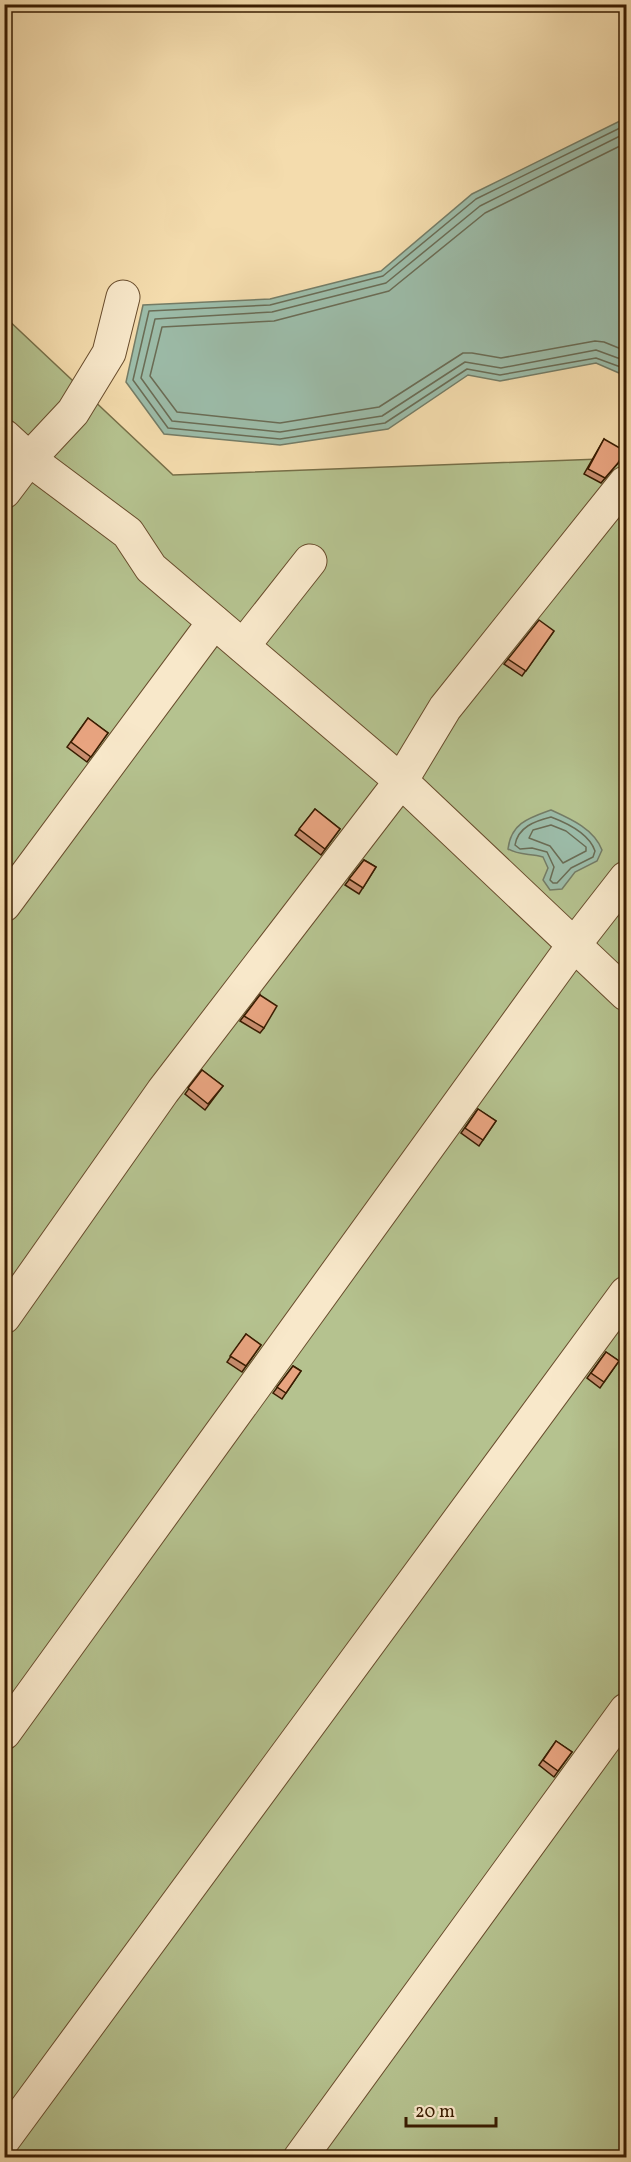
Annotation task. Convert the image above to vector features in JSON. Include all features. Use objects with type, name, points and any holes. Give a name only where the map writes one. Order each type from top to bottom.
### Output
[{"type":"lane","points":[[4,492],[29,459],[73,412],[109,353],[123,297]]},
{"type":"lane","points":[[4,436],[29,459],[128,533],[151,568],[401,781],[573,946],[627,994]]},
{"type":"lane","points":[[4,1317],[163,1091],[401,781],[445,708],[625,483]]},
{"type":"lane","points":[[243,646],[310,561]]},
{"type":"lane","points":[[4,905],[214,621]]},
{"type":"lane","points":[[4,1733],[573,946],[627,878]]},
{"type":"lane","points":[[4,2139],[627,1293]]},
{"type":"lane","points":[[300,2157],[627,1710]]},
{"type":"green space","points":[[4,316],[173,475],[626,458],[626,2157],[5,2157]]},
{"type":"water","points":[[626,118],[626,376],[596,363],[500,381],[468,375],[388,429],[280,445],[164,434],[126,382],[143,305],[270,299],[381,271],[472,194]]},
{"type":"water","points":[[551,810],[588,830],[602,850],[597,861],[575,872],[562,889],[550,890],[543,880],[548,868],[543,857],[517,853],[508,849],[517,827]]},
{"type":"building","points":[[604,439],[625,451],[605,478],[588,469]]},
{"type":"building","points":[[539,620],[554,631],[526,671],[508,659]]},
{"type":"building","points":[[88,718],[108,733],[91,757],[71,742]]},
{"type":"building","points":[[315,809],[340,829],[325,849],[299,829]]},
{"type":"building","points":[[364,860],[376,867],[363,888],[349,879]]},
{"type":"building","points":[[260,995],[277,1006],[264,1028],[244,1016]]},
{"type":"building","points":[[202,1070],[223,1086],[208,1104],[188,1088]]},
{"type":"building","points":[[478,1109],[496,1121],[483,1140],[465,1128]]},
{"type":"building","points":[[246,1334],[261,1345],[246,1366],[230,1356]]},
{"type":"building","points":[[606,1352],[619,1361],[604,1382],[591,1373]]},
{"type":"building","points":[[293,1366],[301,1371],[286,1393],[277,1387]]},
{"type":"building","points":[[556,1741],[572,1752],[558,1771],[543,1760]]}]
